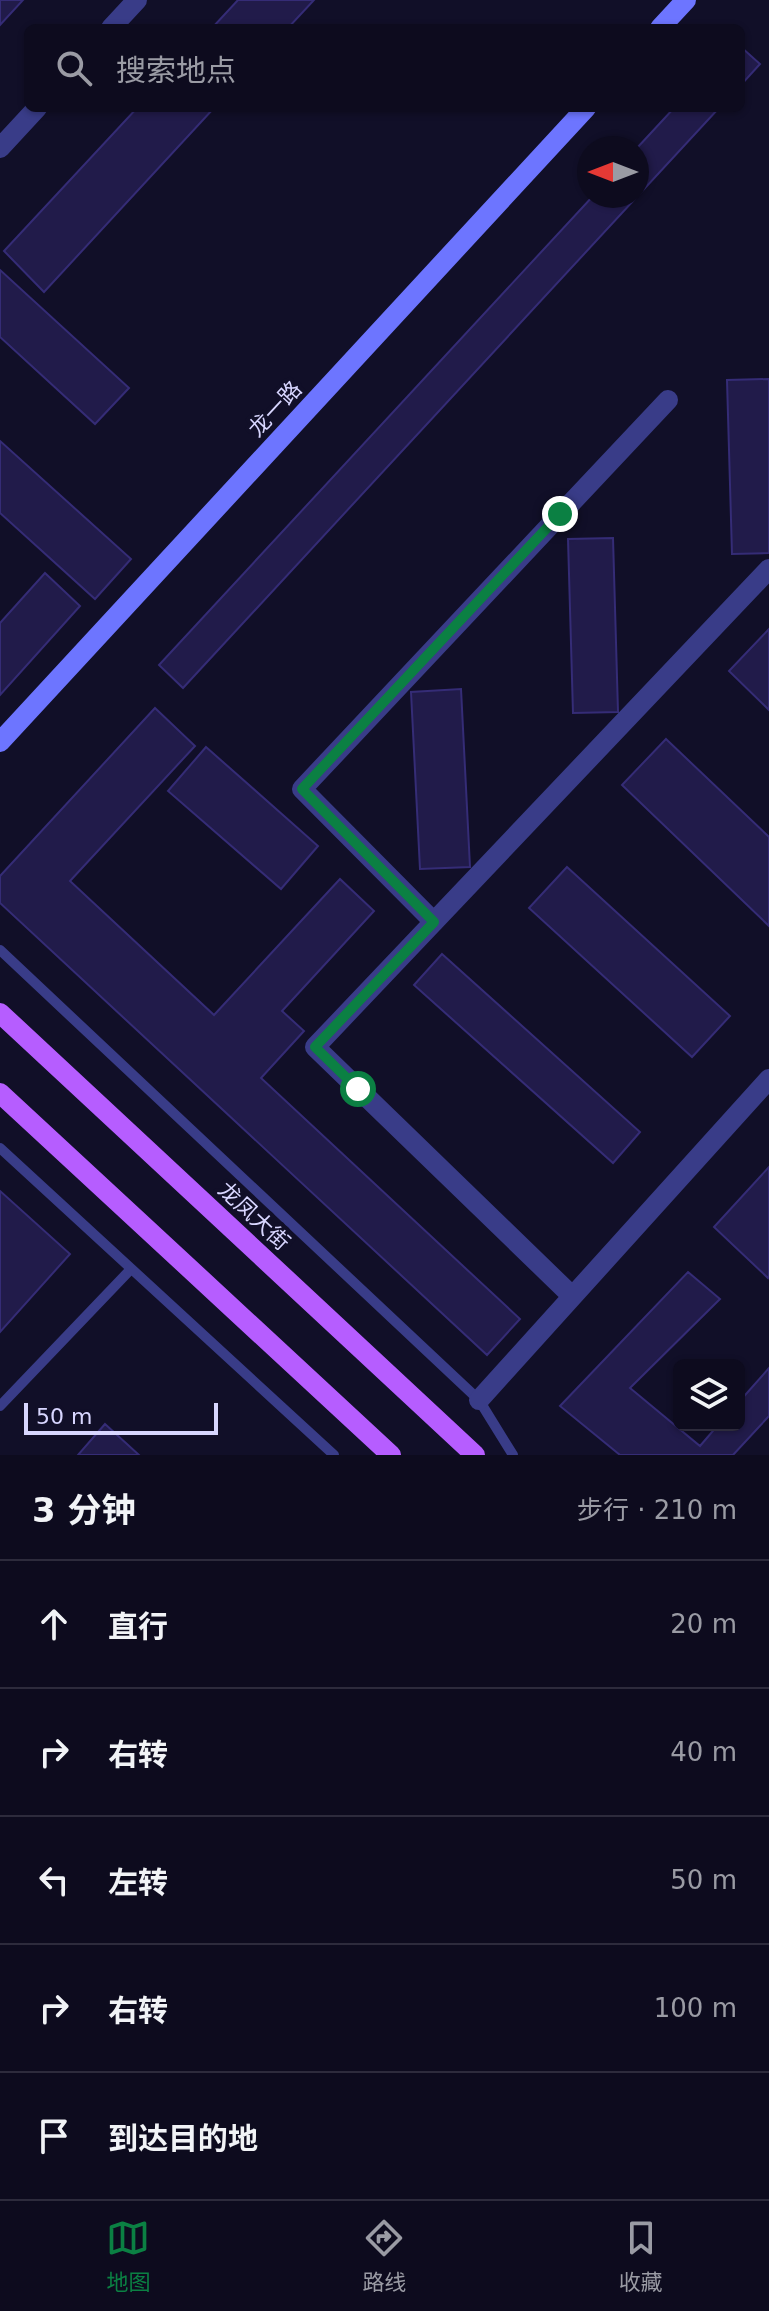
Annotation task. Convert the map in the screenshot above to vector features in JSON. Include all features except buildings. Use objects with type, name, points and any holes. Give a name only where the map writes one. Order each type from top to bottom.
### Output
[{"type":"main road","name":"龙凤大街","points":[[0,1013],[475,1455]]},
{"type":"main road","points":[[0,1093],[391,1455]]},
{"type":"street","points":[[115,24],[137,0]]},
{"type":"street","points":[[664,24],[686,0]]},
{"type":"street","points":[[0,148],[33,112]]},
{"type":"street","name":"龙一路","points":[[0,742],[582,112]]},
{"type":"street","points":[[434,922],[302,789],[668,400]]},
{"type":"street","points":[[572,1296],[315,1047],[769,569]]},
{"type":"street","points":[[479,1400],[769,1079]]},
{"type":"lane","points":[[0,950],[479,1400],[513,1455]]},
{"type":"lane","points":[[0,1148],[334,1455]]},
{"type":"lane","points":[[0,1406],[131,1269]]},
{"type":"route","points":[[358,1089],[315,1047],[434,922],[302,789],[560,514]]}]
